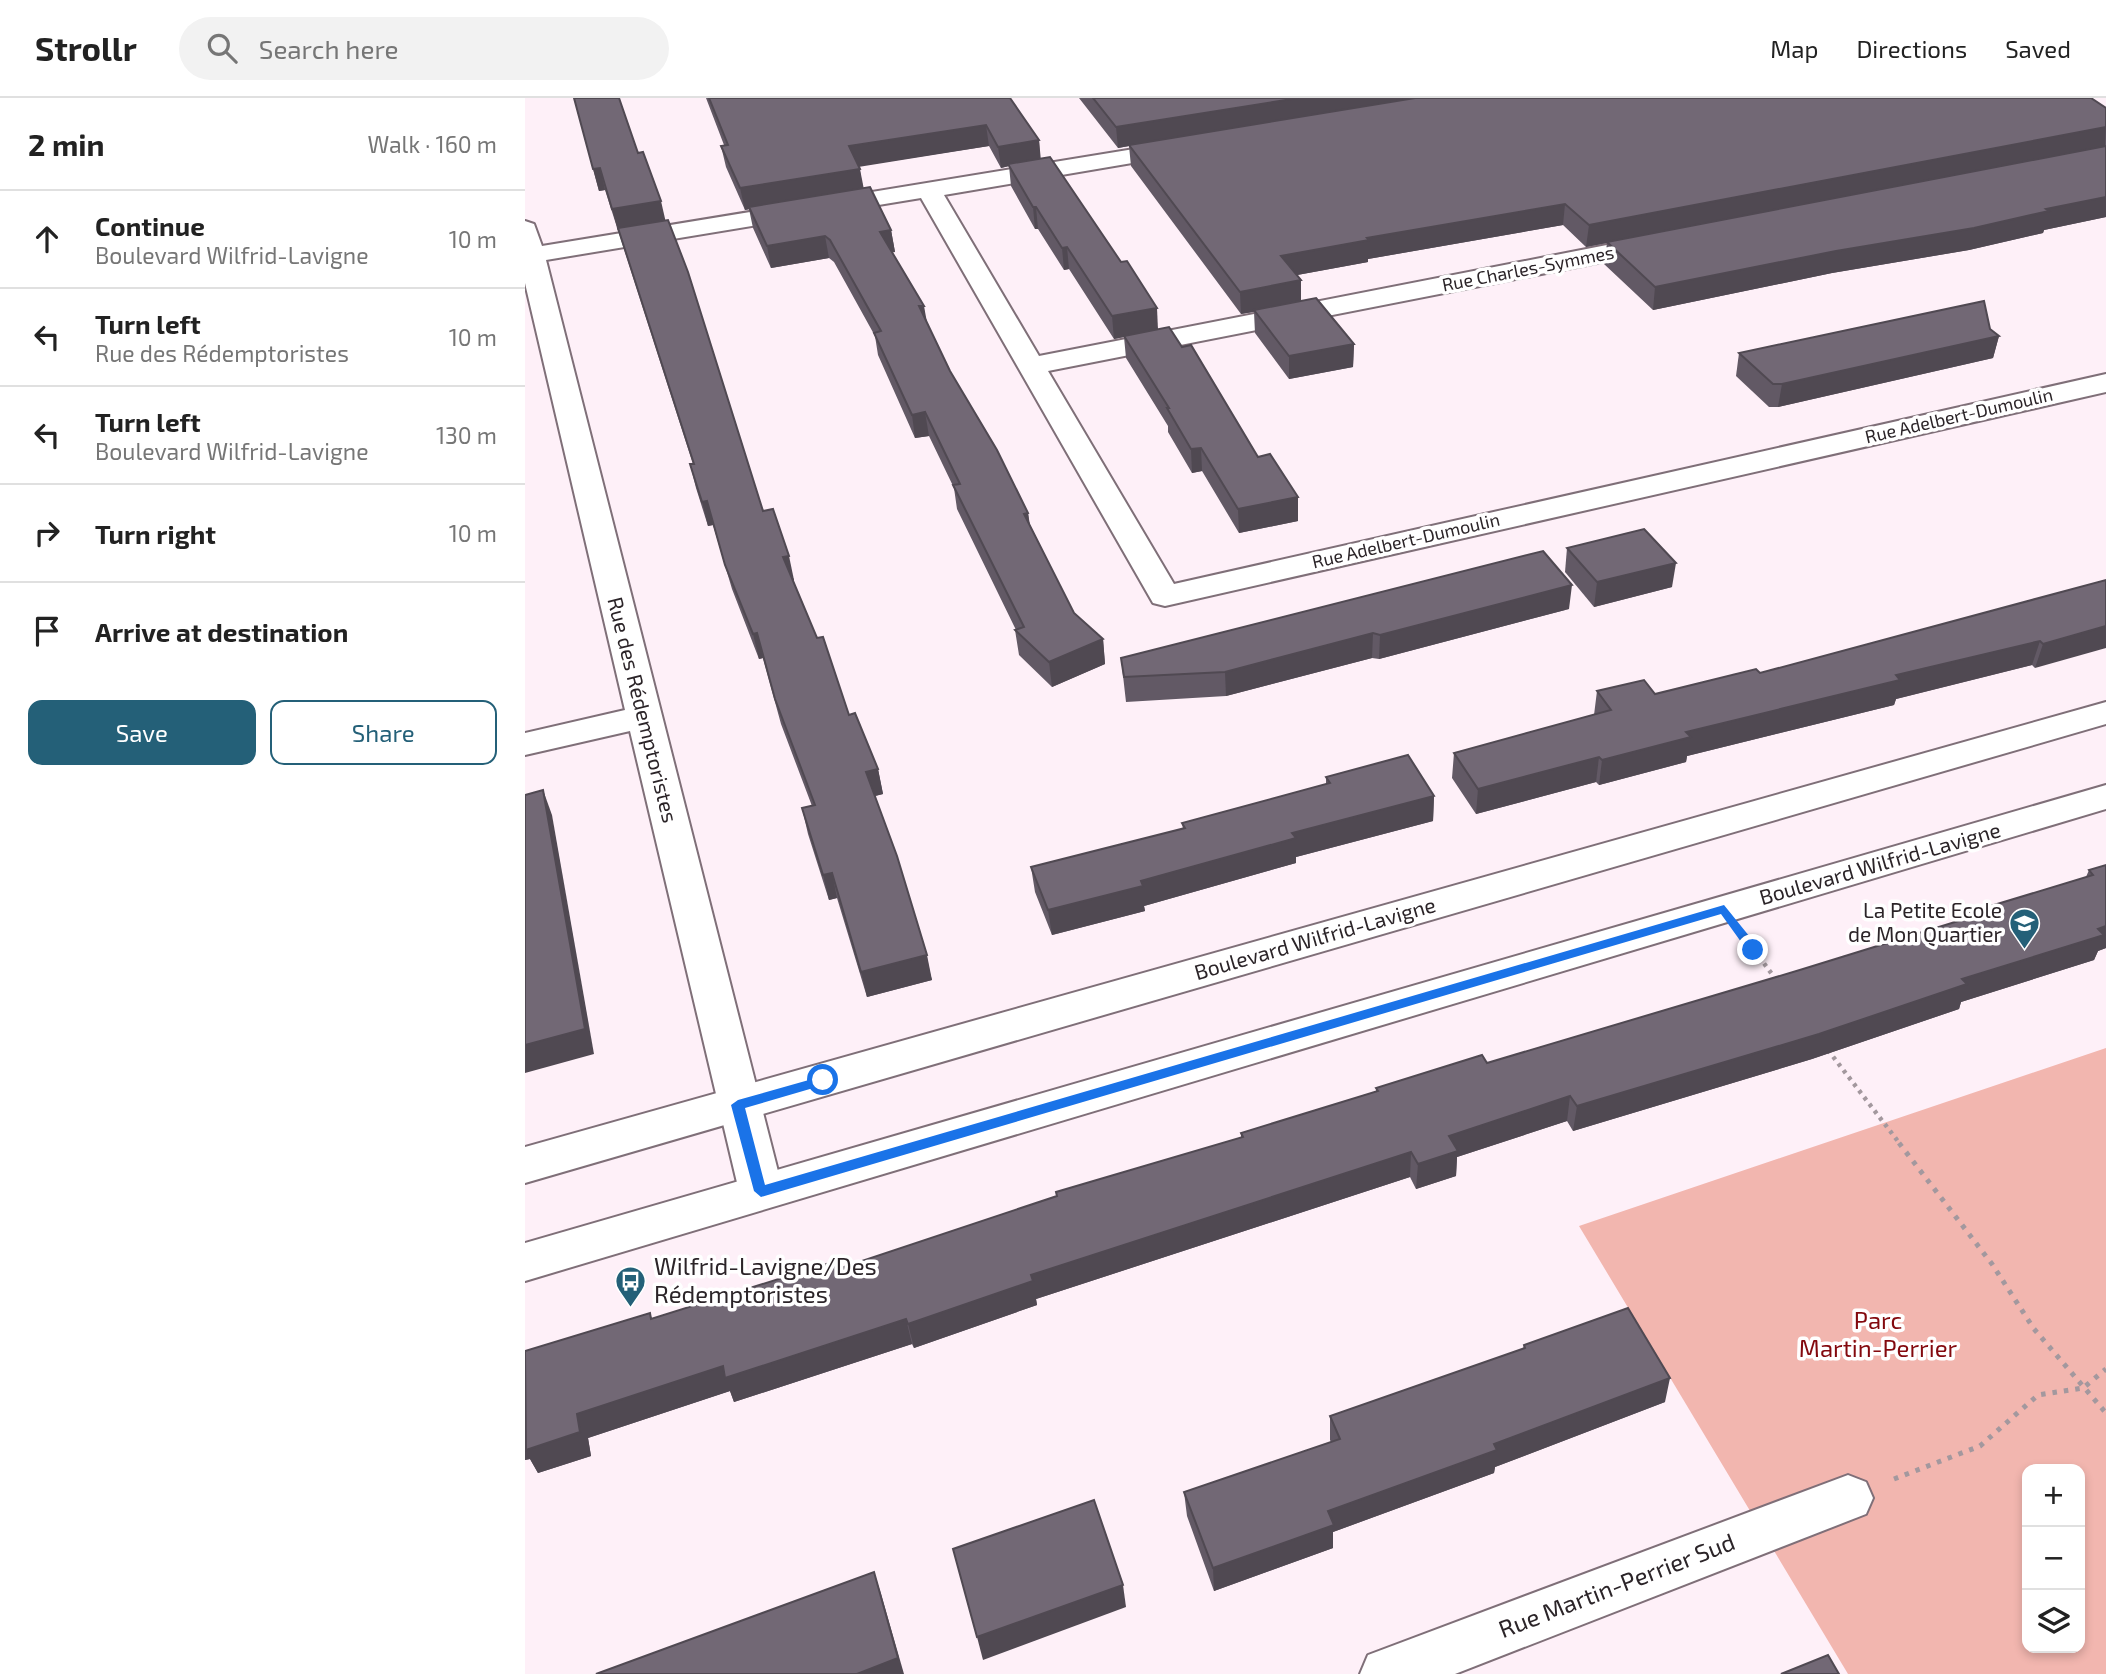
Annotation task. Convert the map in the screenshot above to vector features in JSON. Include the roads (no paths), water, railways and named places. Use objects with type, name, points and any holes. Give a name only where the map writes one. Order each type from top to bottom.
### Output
[{"type":"street","points":[[529,242],[929,190],[1205,144]]},
{"type":"street","name":"Rue Adelbert-Dumoulin","points":[[929,190],[1165,596],[2106,383]]},
{"type":"street","name":"Rue Charles-Symmes","points":[[1032,366],[1681,239]]},
{"type":"street","name":"Rue des Rédemptoristes","points":[[529,242],[761,1191]]},
{"type":"street","name":"Boulevard Wilfrid-Lavigne","points":[[525,1166],[2106,713]]},
{"type":"street","points":[[525,744],[643,717]]},
{"type":"street","name":"Boulevard Wilfrid-Lavigne","points":[[525,1262],[2106,797]]},
{"type":"street","name":"Rue Martin-Perrier Sud","points":[[1387,1674],[1847,1498]]},
{"type":"place","name":"La Petite Ecole de Mon Quartier","points":[[2025,950]]},
{"type":"place","name":"Wilfrid-Lavigne/Des Rédemptoristes","points":[[631,1308]]},
{"type":"park label","name":"Parc Martin-Perrier","points":[[1878,1335]]}]
